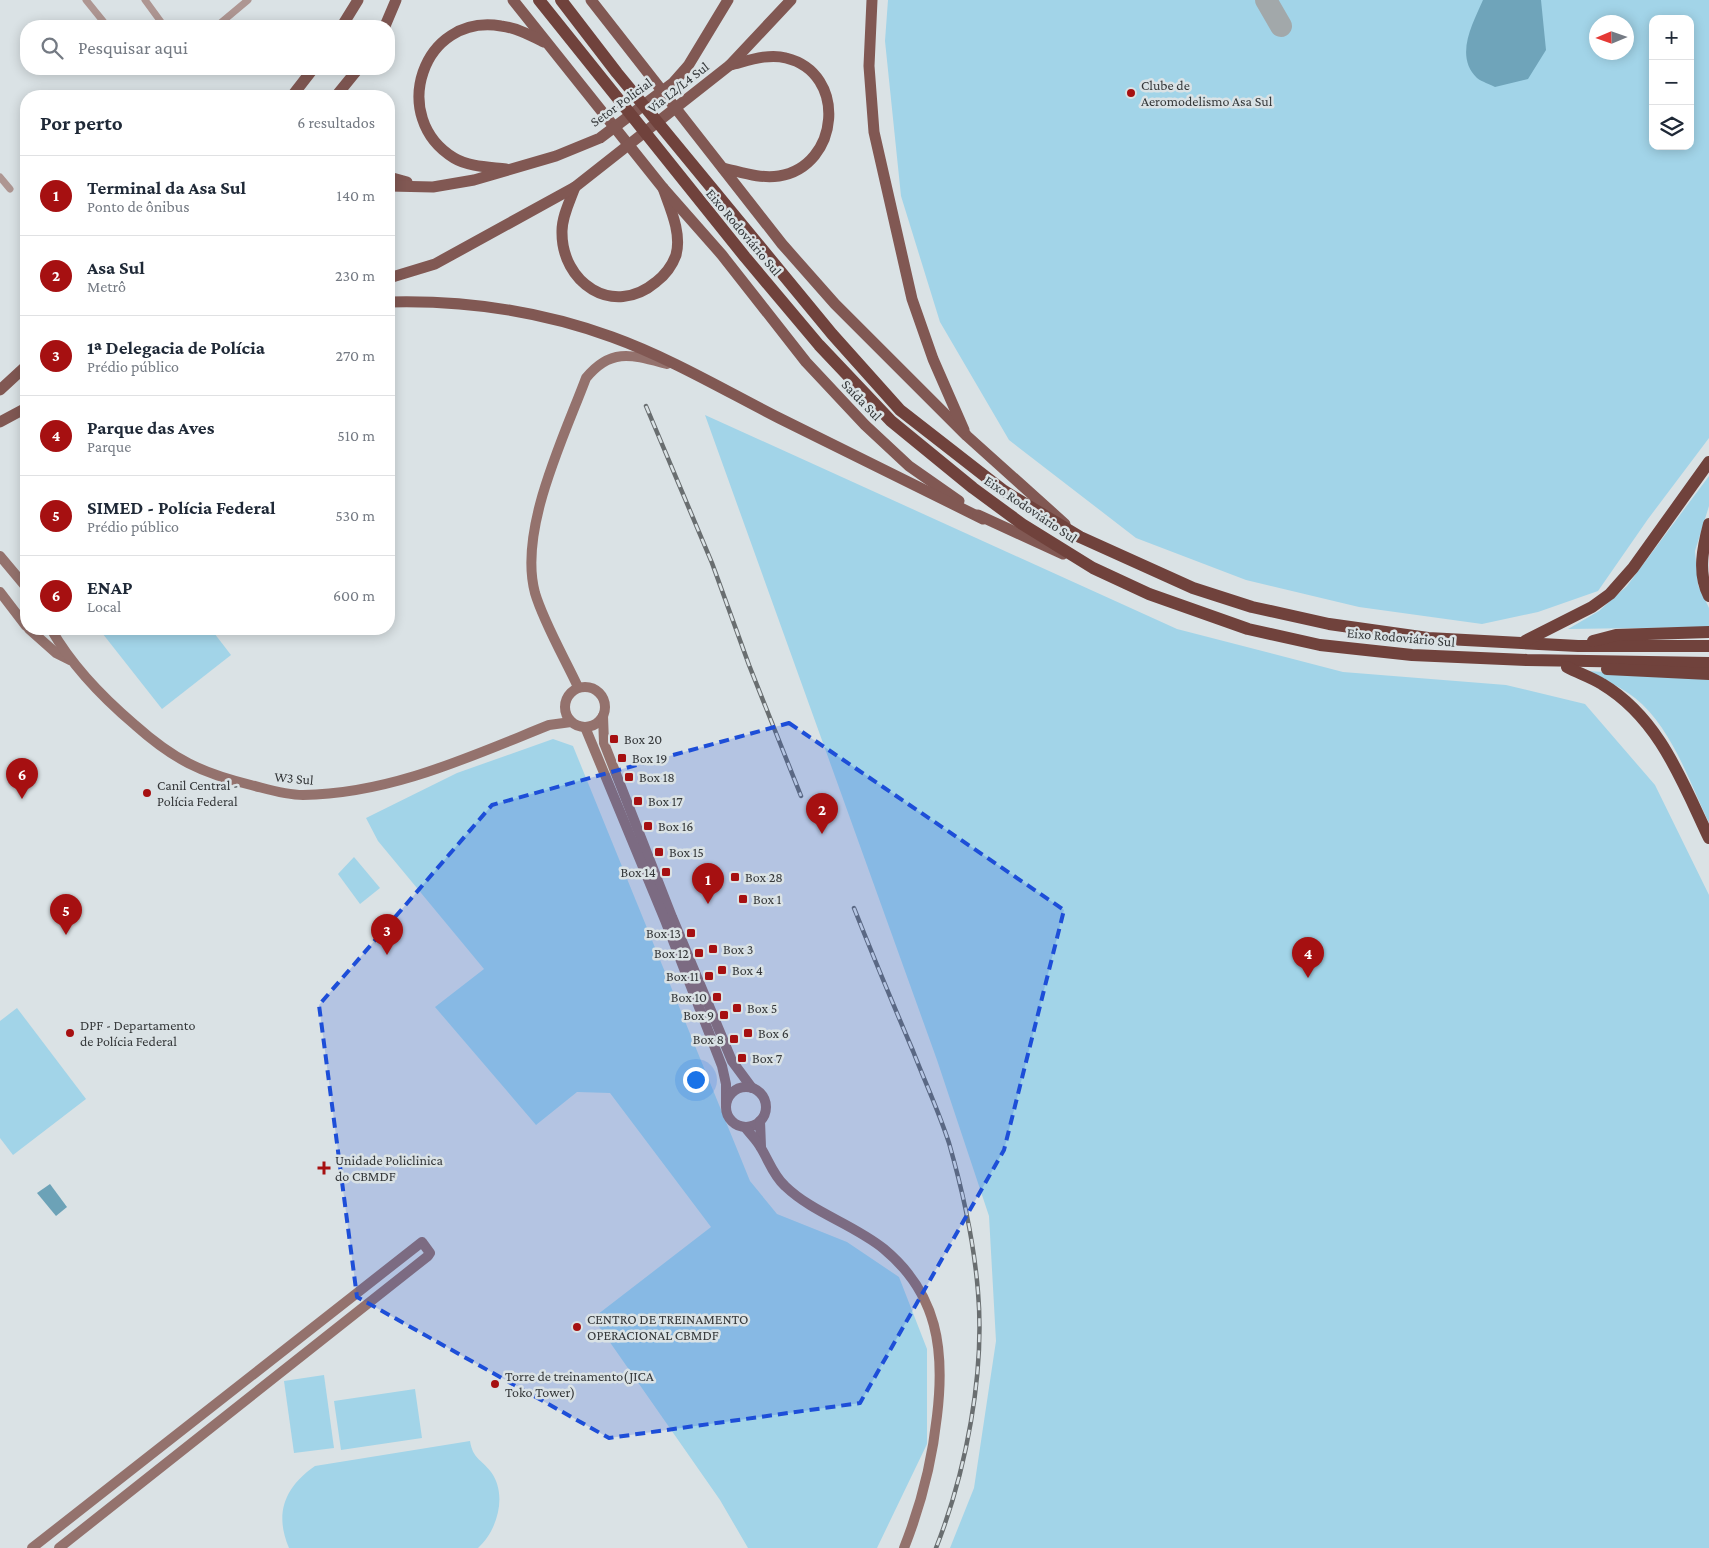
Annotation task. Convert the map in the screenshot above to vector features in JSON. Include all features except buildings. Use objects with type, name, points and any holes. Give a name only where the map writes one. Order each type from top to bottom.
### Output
[{"type":"highway","name":"Eixo Rodoviário Sul","points":[[539,0],[672,167],[819,345],[891,421],[973,488],[1022,524],[1093,568],[1149,594],[1248,629],[1320,645],[1412,655],[1527,660],[1709,663]]},
{"type":"highway","name":"Eixo Rodoviário Sul","points":[[560,0],[617,73],[832,334],[900,410],[1004,491],[1080,537],[1193,588],[1252,607],[1329,624],[1428,638],[1578,646],[1709,646]]},
{"type":"highway","points":[[1525,642],[1592,607],[1610,594],[1633,568],[1709,462]]},
{"type":"highway","points":[[1709,524],[1702,554],[1702,578],[1709,596]]},
{"type":"highway","points":[[1578,646],[1616,635],[1709,632]]},
{"type":"highway","points":[[1527,660],[1567,667],[1709,674]]},
{"type":"highway","points":[[1567,667],[1602,684],[1647,722],[1668,753],[1709,838]]},
{"type":"main road","points":[[346,20],[358,0]]},
{"type":"main road","points":[[388,20],[396,0]]},
{"type":"main road","name":"Saída Sul","points":[[512,0],[663,188],[722,254],[806,362],[865,425],[909,466],[983,519],[1093,568]]},
{"type":"main road","points":[[591,0],[598,5],[634,55],[782,244],[835,304],[967,436],[1080,537]]},
{"type":"main road","name":"Setor Policial","points":[[433,186],[474,180],[512,170],[556,156],[600,138],[673,83],[688,66],[728,0]]},
{"type":"main road","name":"Via L2/L4 Sul","points":[[395,276],[435,264],[575,188],[730,65],[791,0]]},
{"type":"main road","points":[[872,0],[869,66],[874,132],[912,299],[933,359],[967,436]]},
{"type":"main road","points":[[512,170],[473,165],[455,159],[438,147],[425,127],[419,103],[421,77],[428,59],[439,43],[462,30],[499,25],[516,29],[548,44]]},
{"type":"main road","points":[[723,168],[759,177],[779,176],[793,171],[809,161],[820,147],[829,127],[829,102],[821,82],[804,64],[784,57],[777,57],[761,58],[730,65]]},
{"type":"main road","points":[[297,90],[308,75]]},
{"type":"main road","points":[[341,90],[354,75]]},
{"type":"main road","points":[[349,90],[356,75]]},
{"type":"main road","points":[[395,178],[433,186]]},
{"type":"main road","points":[[395,186],[433,186]]},
{"type":"main road","points":[[575,188],[565,214],[562,230],[563,252],[572,270],[583,284],[601,294],[617,297],[632,296],[649,288],[666,275],[675,255],[677,238],[663,188]]},
{"type":"main road","points":[[395,302],[419,301],[479,305],[529,314],[612,337],[675,366],[983,519]]},
{"type":"main road","points":[[0,390],[20,372]]},
{"type":"main road","points":[[0,422],[20,411]]},
{"type":"street","points":[[86,0],[102,20]]},
{"type":"street","points":[[145,0],[160,20]]},
{"type":"street","points":[[224,20],[248,0]]},
{"type":"street","points":[[0,177],[10,189]]},
{"type":"street","points":[[578,687],[535,593],[531,553],[542,499],[586,378],[595,366],[604,361],[628,354],[675,366]]},
{"type":"street","points":[[0,556],[20,580]]},
{"type":"street","points":[[0,592],[20,618]]},
{"type":"street","name":"W3 Sul","points":[[36,635],[56,652],[71,660]]},
{"type":"street","name":"W3 Sul","points":[[55,635],[71,660],[124,716],[162,749],[208,774],[288,794],[329,793],[404,781],[549,725],[570,722]]},
{"type":"street","points":[[603,716],[592,726],[585,727],[570,722],[565,707],[568,695],[578,687],[591,687],[602,695],[605,702],[603,716],[604,743],[672,918],[732,1061],[752,1088]]},
{"type":"street","name":"W3 Sul","points":[[549,725],[565,707]]},
{"type":"street","points":[[585,727],[665,920],[722,1066],[726,1084],[726,1104],[730,1120],[745,1127],[761,1148],[770,1168],[798,1198],[862,1234],[884,1249],[906,1270],[922,1293],[930,1311],[940,1348],[939,1403],[931,1466],[904,1548]]},
{"type":"street","points":[[726,1104],[729,1096],[736,1090],[744,1087],[752,1088],[759,1092],[766,1106],[760,1120],[761,1148]]},
{"type":"street","points":[[745,1127],[753,1126],[760,1120]]},
{"type":"street","points":[[32,1548],[422,1242],[430,1253],[412,1269],[59,1548]]},
{"type":"street","points":[[404,1256],[412,1269]]},
{"type":"street","points":[[286,1350],[295,1360]]},
{"type":"street","points":[[185,1429],[195,1439]]},
{"type":"street","points":[[86,1507],[95,1519]]},
{"type":"highlighted area","points":[[789,723],[1064,910],[1004,1150],[860,1403],[609,1438],[357,1297],[319,1005],[492,805]]},
{"type":"shaded area","points":[[888,0],[1709,0],[1709,438],[1648,519],[1598,591],[1538,612],[1482,624],[1359,607],[1246,580],[1136,538],[1009,440],[940,322],[901,196],[885,41]]},
{"type":"shaded area","points":[[1483,0],[1541,0],[1546,50],[1528,79],[1495,87],[1481,81],[1470,69],[1466,50],[1468,39]]},
{"type":"shaded area","points":[[705,415],[1177,629],[1343,672],[1506,685],[1585,704],[1655,785],[1709,895],[1709,1548],[950,1548],[974,1488],[996,1341],[989,1216],[937,1060]]},
{"type":"shaded area","points":[[1709,476],[1709,506],[1695,551],[1698,585],[1709,608],[1709,627],[1568,629],[1599,611],[1627,586]]},
{"type":"shaded area","points":[[104,635],[216,635],[231,655],[162,709]]},
{"type":"shaded area","points":[[1588,671],[1709,679],[1709,823],[1678,756],[1659,724],[1648,710],[1635,698]]},
{"type":"shaded area","points":[[553,739],[573,746],[750,1181],[777,1214],[847,1242],[899,1277],[927,1349],[927,1444],[877,1548],[748,1548],[720,1500],[593,1318],[711,1227],[610,1093],[577,1092],[536,1125],[435,1007],[484,969],[378,841],[366,818],[457,773]]},
{"type":"shaded area","points":[[354,857],[380,888],[360,904],[338,874]]},
{"type":"shaded area","points":[[17,1008],[86,1099],[13,1155],[0,1138],[0,1021]]},
{"type":"shaded area","points":[[50,1184],[67,1207],[56,1216],[37,1193]]},
{"type":"shaded area","points":[[324,1375],[334,1448],[294,1453],[284,1381]]},
{"type":"shaded area","points":[[415,1389],[422,1438],[341,1450],[334,1401]]},
{"type":"shaded area","points":[[470,1441],[475,1455],[491,1472],[499,1491],[498,1512],[495,1523],[485,1541],[478,1548],[289,1548],[283,1523],[285,1502],[296,1483],[315,1466]]},
{"type":"taxiway","points":[[1266,0],[1281,26]]},
{"type":"railway","points":[[646,406],[712,563],[749,665],[801,796]]},
{"type":"railway","points":[[854,908],[949,1143],[959,1180],[974,1254],[979,1323],[976,1389],[971,1422],[956,1487],[936,1548]]},
{"type":"place","name":"Clube de Aeromodelismo Asa Sul","points":[[1131,93]]},
{"type":"place","name":"Box 20","points":[[614,739]]},
{"type":"place","name":"Box 19","points":[[622,758]]},
{"type":"place","name":"Box 18","points":[[629,777]]},
{"type":"place","name":"Canil Central - Polícia Federal","points":[[147,793]]},
{"type":"place","name":"ENAP","points":[[22,799]]},
{"type":"place","name":"Box 17","points":[[638,801]]},
{"type":"place","name":"Box 16","points":[[648,826]]},
{"type":"place","name":"Asa Sul","points":[[822,834]]},
{"type":"place","name":"Box 15","points":[[659,852]]},
{"type":"place","name":"Box 14","points":[[666,872]]},
{"type":"place","name":"Box 28","points":[[735,877]]},
{"type":"place","name":"Box 1","points":[[743,899]]},
{"type":"place","name":"Terminal da Asa Sul","points":[[708,904]]},
{"type":"place","name":"Box 13","points":[[691,933]]},
{"type":"place","name":"SIMED - Polícia Federal","points":[[66,935]]},
{"type":"place","name":"Box 3","points":[[713,949]]},
{"type":"place","name":"Box 12","points":[[699,953]]},
{"type":"place","name":"1ª Delegacia de Polícia","points":[[387,955]]},
{"type":"place","name":"Box 4","points":[[722,970]]},
{"type":"place","name":"Box 11","points":[[709,976]]},
{"type":"place","name":"Parque das Aves","points":[[1308,978]]},
{"type":"place","name":"Box 10","points":[[717,997]]},
{"type":"place","name":"Box 5","points":[[737,1008]]},
{"type":"place","name":"Box 9","points":[[724,1015]]},
{"type":"place","name":"DPF - Departamento de Polícia Federal","points":[[70,1033]]},
{"type":"place","name":"Box 6","points":[[748,1033]]},
{"type":"place","name":"Box 8","points":[[734,1039]]},
{"type":"place","name":"Box 7","points":[[742,1058]]},
{"type":"place","name":"Unidade Policlinica do CBMDF","points":[[324,1168]]},
{"type":"place","name":"CENTRO DE TREINAMENTO OPERACIONAL CBMDF","points":[[577,1327]]},
{"type":"place","name":"Torre de treinamento(JICA Toko Tower)","points":[[495,1384]]}]
